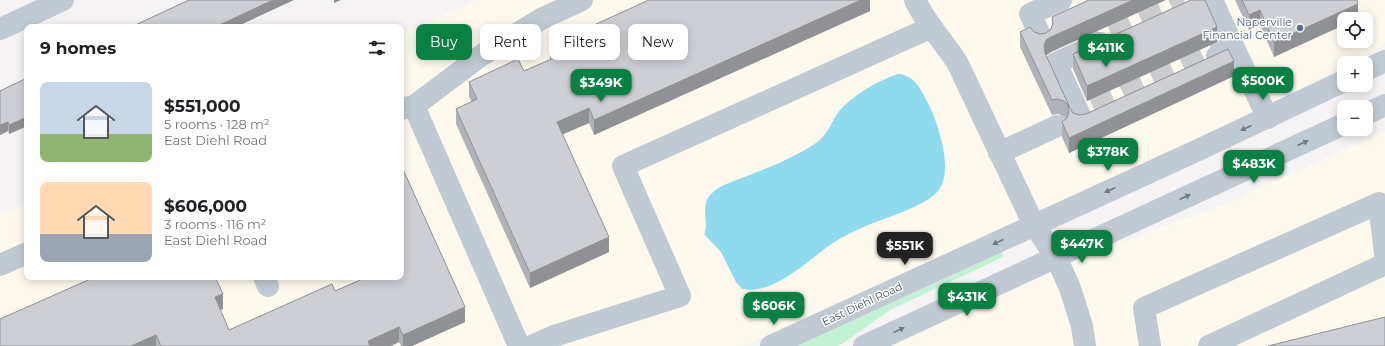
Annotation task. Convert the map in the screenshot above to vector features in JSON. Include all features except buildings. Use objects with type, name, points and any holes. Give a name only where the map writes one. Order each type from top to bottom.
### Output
[{"type":"street","points":[[0,29],[63,0]]},
{"type":"street","points":[[519,346],[408,108],[482,55],[543,18],[582,0]]},
{"type":"street","points":[[915,0],[920,12],[932,26],[957,62],[1034,225],[1056,257],[1072,292],[1082,326],[1085,346]]},
{"type":"street","points":[[1041,37],[1030,14],[1061,0]]},
{"type":"street","points":[[1212,0],[1268,118]]},
{"type":"street","points":[[531,346],[554,336],[680,296],[623,166],[932,26]]},
{"type":"street","points":[[1083,110],[1056,63],[1119,35]]},
{"type":"street","points":[[1197,65],[1234,48]]},
{"type":"street","points":[[1373,67],[1385,61]]},
{"type":"street","name":"East Diehl Road","points":[[771,346],[1268,118],[1337,84]]},
{"type":"street","points":[[1373,111],[1385,105]]},
{"type":"street","points":[[999,153],[1057,126]]},
{"type":"street","points":[[864,346],[1337,127]]},
{"type":"street","points":[[1150,346],[1144,308],[1379,203],[1385,254]]},
{"type":"street","points":[[0,265],[24,254]]},
{"type":"street","points":[[1209,346],[1385,264]]},
{"type":"shaded area","points":[[477,0],[1385,0],[1385,41],[1383,45],[1365,56],[1337,56],[1337,70],[1239,119],[743,346],[0,346],[0,215],[24,204],[24,280],[404,280],[404,33],[416,27],[416,60],[472,60],[472,24],[423,24]]},
{"type":"shaded area","points":[[1385,131],[1385,346],[893,346],[1099,250],[1228,203]]},
{"type":"green space","points":[[1002,252],[1003,257],[890,310],[838,346],[798,346]]},
{"type":"water","points":[[898,74],[909,77],[918,85],[930,107],[941,137],[945,161],[945,173],[943,183],[938,191],[916,206],[867,225],[840,239],[789,276],[778,282],[754,290],[742,289],[736,282],[721,252],[704,234],[706,230],[705,209],[711,194],[723,185],[800,153],[816,143],[826,133],[837,114],[849,101],[882,80]]},
{"type":"tunnel","points":[[1081,47],[1184,0]]},
{"type":"tunnel","points":[[1064,123],[1234,44]]},
{"type":"place","name":"Naperville Financial Center","points":[[1300,28]]}]
